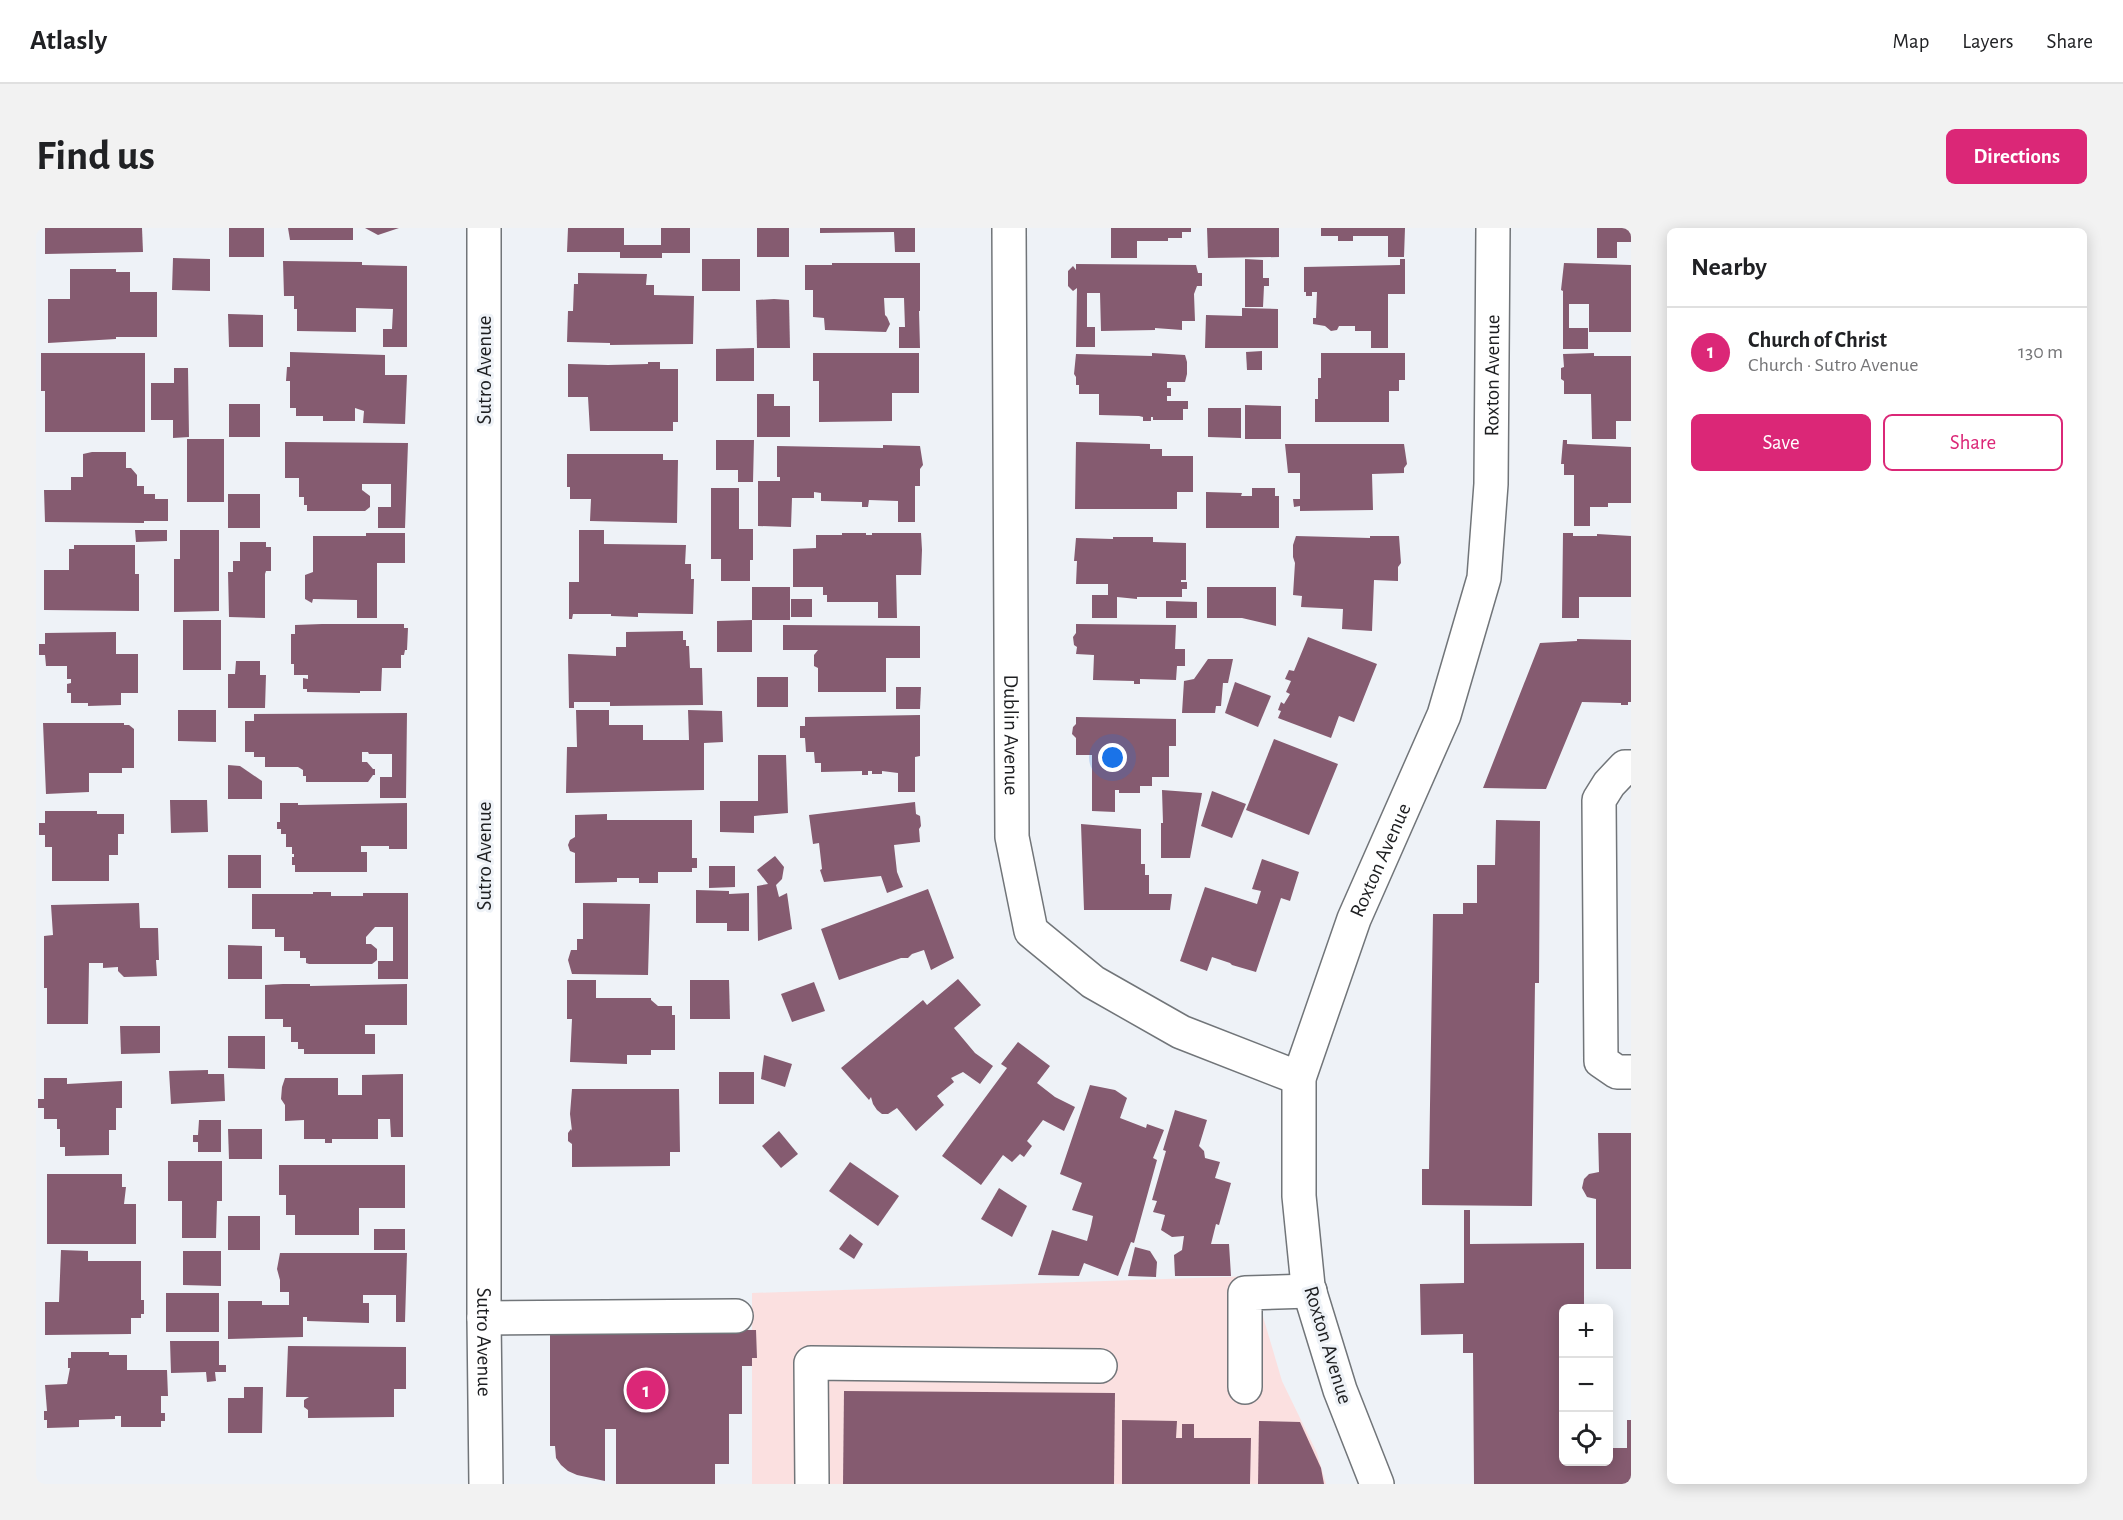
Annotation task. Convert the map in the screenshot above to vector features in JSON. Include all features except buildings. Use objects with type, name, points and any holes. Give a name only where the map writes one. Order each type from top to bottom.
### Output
[{"type":"street","name":"Sutro Avenue","points":[[484,228],[486,1484]]},
{"type":"street","name":"Dublin Avenue","points":[[1009,228],[1012,837],[1030,931],[1093,982],[1181,1032],[1299,1078]]},
{"type":"street","name":"Roxton Avenue","points":[[1377,1484],[1340,1390],[1310,1292],[1299,1196],[1299,1078],[1354,919],[1444,715],[1484,578],[1491,484],[1493,228]]},
{"type":"street","points":[[1631,767],[1625,767],[1609,784],[1599,800],[1599,812],[1601,1061],[1617,1072],[1631,1072]]},
{"type":"street","points":[[1245,1387],[1245,1293],[1310,1292]]},
{"type":"street","points":[[484,1318],[736,1316]]},
{"type":"street","points":[[812,1484],[811,1363],[1100,1366]]},
{"type":"shaded area","points":[[1254,1276],[1282,1381],[1317,1453],[1326,1484],[752,1484],[752,1293]]},
{"type":"place","name":"Church of Christ","points":[[646,1390]]}]
